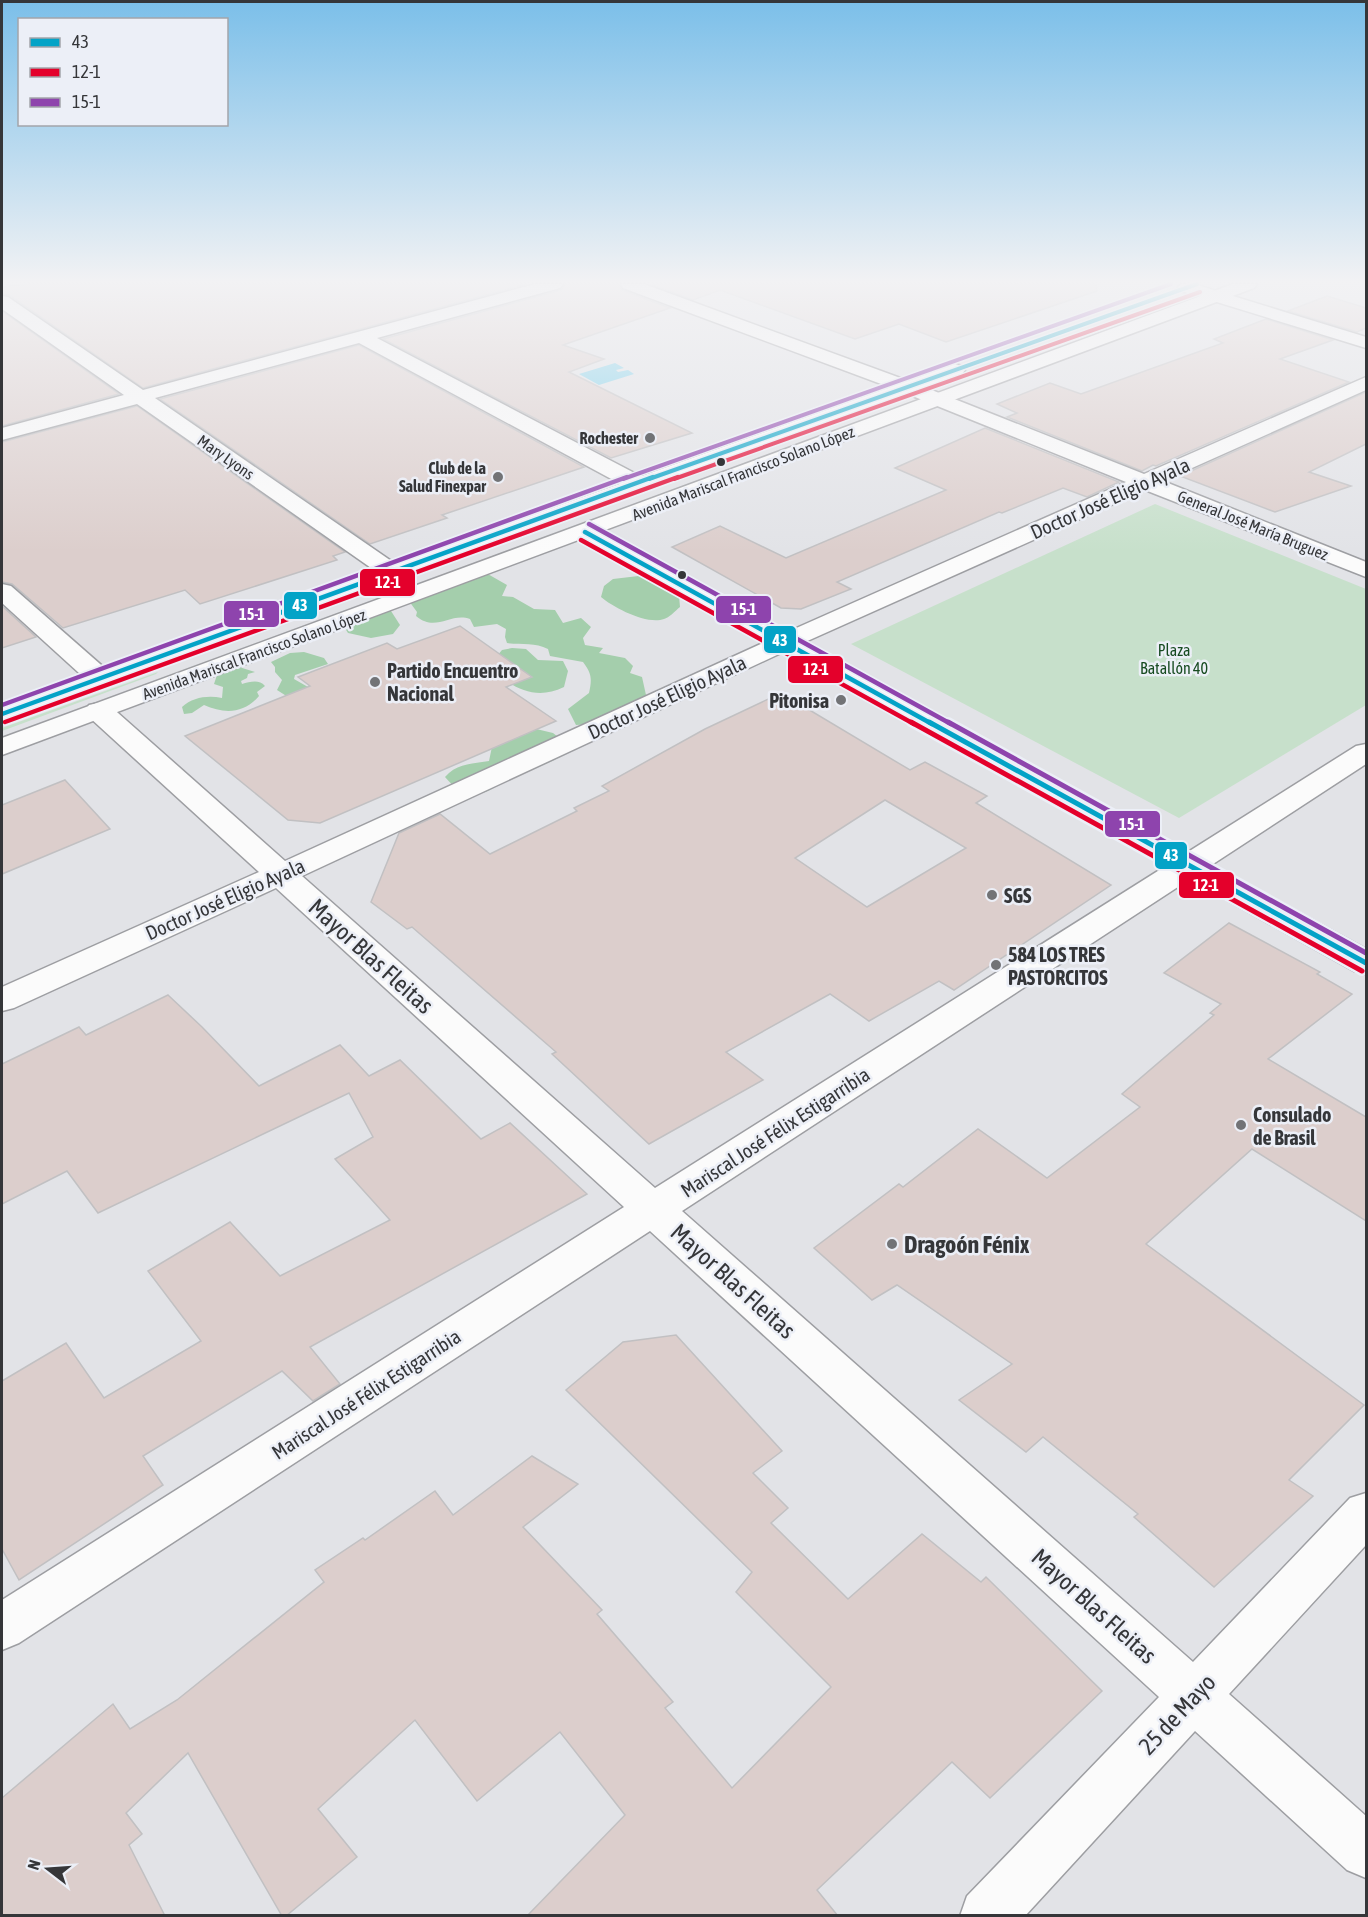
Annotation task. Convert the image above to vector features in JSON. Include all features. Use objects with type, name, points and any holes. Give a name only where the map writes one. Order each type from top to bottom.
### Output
[{"type":"main road","name":"Mary Lyons","points":[[106,373],[392,572]]},
{"type":"main road","points":[[2,434],[225,373]]},
{"type":"main road","points":[[430,373],[636,483]]},
{"type":"main road","name":"General José María Bruguez","points":[[870,373],[1366,570]]},
{"type":"main road","name":"Avenida Mariscal Francisco Solano López","points":[[2,747],[99,694],[392,572],[945,373]]},
{"type":"main road","points":[[939,400],[933,394],[938,386],[971,373]]},
{"type":"main road","name":"Avenida Mariscal Francisco Solano López","points":[[2,714],[99,694],[585,532],[1009,373]]},
{"type":"main road","name":"Doctor José Eligio Ayala","points":[[2,1000],[785,642],[1366,383]]},
{"type":"main road","points":[[585,532],[1366,963]]},
{"type":"main road","name":"Mayor Blas Fleitas","points":[[2,591],[99,694],[281,874],[1366,1851]]},
{"type":"main road","name":"Mariscal José Félix Estigarribia","points":[[2,1627],[1366,752]]},
{"type":"main road","name":"25 de Mayo","points":[[987,1916],[1366,1513]]},
{"type":"green space","name":"Plaza Batallón 40","points":[[1155,504],[1366,589],[1366,705],[1179,818],[851,644]]},
{"type":"green space","points":[[486,573],[507,585],[502,596],[513,597],[534,609],[555,610],[563,623],[581,618],[591,627],[583,638],[585,645],[603,648],[599,653],[625,658],[633,666],[630,673],[642,677],[646,695],[642,705],[607,723],[576,725],[568,709],[589,693],[591,684],[590,673],[583,662],[550,656],[548,649],[538,645],[507,643],[506,629],[497,624],[474,627],[470,619],[463,618],[430,623],[416,616],[417,612],[409,601]]},
{"type":"green space","points":[[647,575],[662,581],[679,596],[680,607],[670,616],[657,620],[640,618],[601,597],[604,586],[613,579]]},
{"type":"green space","points":[[383,610],[391,611],[400,625],[393,634],[371,638],[348,633],[343,625]]},
{"type":"green space","points":[[526,649],[538,660],[563,661],[568,671],[564,687],[543,693],[524,690],[487,668],[502,650]]},
{"type":"green space","points":[[304,652],[324,658],[328,664],[295,675],[294,679],[308,687],[288,697],[277,690],[282,680],[275,672],[275,667],[271,662],[290,653]]},
{"type":"green space","points":[[239,667],[255,672],[248,674],[247,678],[241,681],[242,684],[257,682],[265,686],[257,692],[259,696],[253,702],[233,711],[219,710],[204,705],[192,713],[184,714],[182,707],[191,701],[206,697],[222,698],[223,687],[214,684],[217,675]]},
{"type":"green space","points":[[158,672],[156,674],[2,731],[2,728]]},
{"type":"green space","points":[[507,722],[553,733],[572,748],[557,758],[518,774],[482,793],[467,793],[457,789],[445,777],[460,767],[489,761],[493,742]]},
{"type":"water","points":[[633,373],[634,374],[599,385],[579,374]]},
{"type":"building","points":[[2,373],[90,373],[119,394],[2,426]]},
{"type":"building","points":[[122,373],[197,373],[143,388]]},
{"type":"building","points":[[254,373],[411,373],[584,467],[442,515],[447,518],[370,544],[160,399]]},
{"type":"building","points":[[449,373],[572,373],[692,433],[611,458]]},
{"type":"building","points":[[1138,373],[1323,373],[1349,382],[1142,471],[1007,417],[1017,413],[997,404],[1050,383],[1081,394]]},
{"type":"building","points":[[1366,392],[1366,444],[1309,472],[1351,486],[1275,512],[1180,476]]},
{"type":"building","points":[[137,406],[345,552],[333,556],[337,560],[200,604],[185,590],[63,628],[12,584],[2,582],[2,442]]},
{"type":"building","points":[[985,428],[1119,482],[1087,497],[1063,488],[1002,513],[999,512],[837,582],[851,589],[801,609],[781,608],[672,547],[720,526],[786,558],[946,490],[895,468]]},
{"type":"building","points":[[2,606],[36,637],[2,648]]},
{"type":"building","points":[[460,626],[532,677],[506,687],[556,721],[320,823],[288,820],[185,736],[310,686],[298,677],[387,643],[397,649]]},
{"type":"building","points":[[781,693],[910,770],[925,762],[987,796],[976,803],[1111,885],[954,990],[939,981],[869,1021],[830,994],[726,1052],[763,1080],[649,1144],[552,1054],[556,1052],[412,927],[407,929],[371,902],[399,833],[440,814],[490,854],[577,811],[574,808],[609,791],[602,786],[705,729]],"holes":[[[885,800],[966,848],[867,907],[795,858]]]},
{"type":"building","points":[[65,780],[110,829],[2,874],[2,805]]},
{"type":"building","points":[[1229,923],[1320,972],[1317,974],[1352,994],[1268,1059],[1366,1117],[1366,1221],[1252,1149],[1146,1244],[1364,1405],[1289,1480],[1313,1496],[1214,1587],[1134,1517],[1138,1514],[1043,1437],[1026,1452],[959,1400],[1012,1364],[897,1285],[872,1300],[814,1248],[899,1184],[903,1187],[978,1129],[1047,1178],[1140,1107],[1122,1094],[1214,1015],[1210,1013],[1221,1004],[1164,973]]},
{"type":"building","points":[[168,995],[259,1086],[340,1045],[369,1076],[400,1060],[481,1139],[510,1123],[587,1194],[310,1347],[340,1384],[313,1401],[282,1371],[143,1456],[163,1485],[19,1580],[2,1549],[2,1381],[66,1343],[104,1398],[201,1341],[148,1271],[230,1222],[280,1276],[390,1220],[335,1159],[373,1137],[349,1093],[98,1213],[67,1171],[2,1204],[2,1064],[79,1027],[86,1035]]},
{"type":"building","points":[[676,1335],[782,1451],[753,1473],[788,1508],[771,1523],[848,1599],[922,1534],[981,1582],[986,1577],[1102,1691],[990,1798],[952,1762],[817,1890],[838,1916],[527,1916],[625,1815],[560,1732],[477,1801],[415,1720],[318,1809],[357,1857],[286,1916],[282,1916],[188,1753],[126,1813],[142,1834],[129,1845],[165,1916],[2,1916],[2,1798],[113,1704],[130,1729],[177,1700],[324,1582],[315,1570],[363,1538],[365,1540],[435,1491],[453,1515],[532,1456],[578,1484],[523,1527],[602,1610],[597,1614],[673,1702],[665,1708],[732,1788],[831,1687],[736,1592],[752,1572],[566,1390],[623,1342]]},
{"type":"transit line","name":"15-1","points":[[2,705],[919,373]]},
{"type":"transit line","name":"43","points":[[2,714],[636,483],[945,373]]},
{"type":"transit line","name":"12-1","points":[[5,722],[639,491],[970,373]]},
{"type":"transit line","name":"15-1","points":[[589,524],[1366,953]]},
{"type":"transit line","name":"43","points":[[585,532],[1366,963]]},
{"type":"transit line","name":"12-1","points":[[581,540],[1362,971]]},
{"type":"place","name":"Rochester","points":[[650,438]]},
{"type":"place","name":"Club de la Salud Finexpar","points":[[498,477]]},
{"type":"place","name":"Partido Encuentro Nacional","points":[[375,682]]},
{"type":"place","name":"Pitonisa","points":[[841,700]]},
{"type":"place","name":"SGS","points":[[992,895]]},
{"type":"place","name":"584 LOS TRES PASTORCITOS","points":[[996,965]]},
{"type":"place","name":"Consulado de Brasil","points":[[1241,1125]]},
{"type":"place","name":"Dragoón Fénix","points":[[892,1244]]}]
